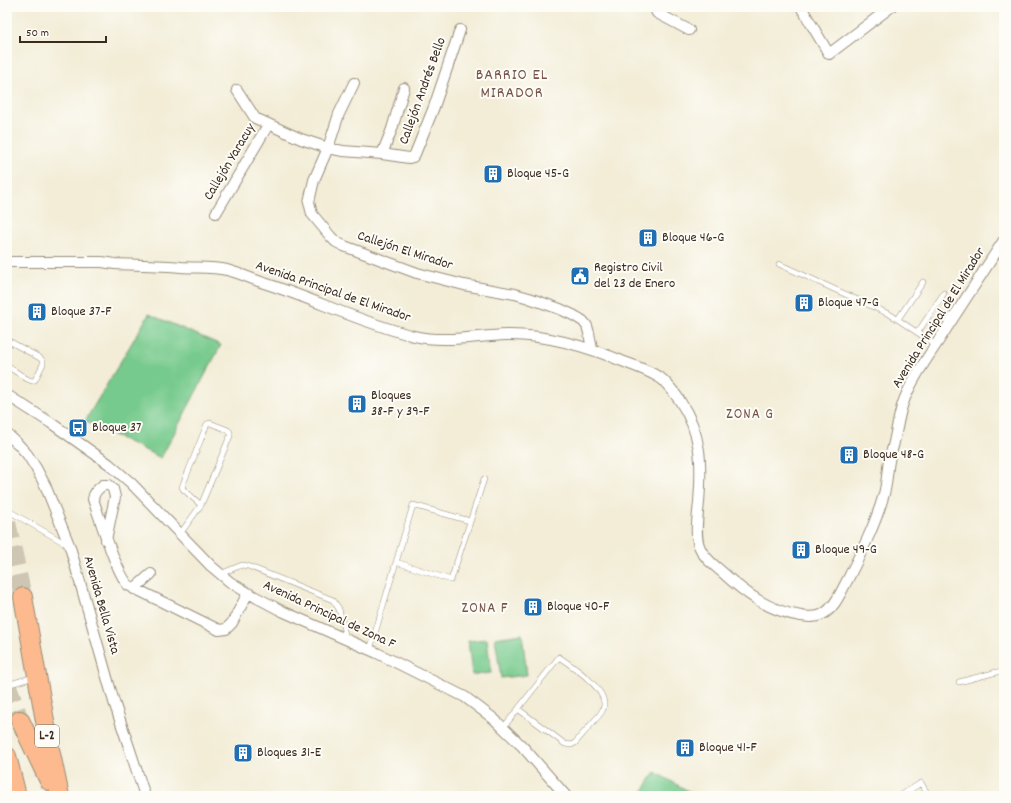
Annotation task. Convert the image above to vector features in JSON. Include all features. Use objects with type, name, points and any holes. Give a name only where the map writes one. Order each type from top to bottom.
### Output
[{"type":"highway","name":"L-2","points":[[23,597],[58,796]]},
{"type":"highway","name":"L-2","points":[[20,720],[58,796]]},
{"type":"highway","points":[[7,756],[17,796]]},
{"type":"street","points":[[654,7],[657,13],[689,30]]},
{"type":"street","points":[[801,7],[828,54],[891,7]]},
{"type":"street","name":"Callejón Andrés Bello","points":[[382,154],[409,158],[416,154],[434,107],[460,30]]},
{"type":"street","name":"Callejón El Mirador","points":[[354,84],[339,114],[328,148],[314,180],[309,202],[312,214],[331,237],[336,242],[344,246],[417,273],[464,285],[515,294],[574,315],[583,321],[587,326],[592,349]]},
{"type":"street","points":[[237,90],[255,118],[268,125],[301,139],[328,148],[343,151],[382,154],[392,128],[404,88]]},
{"type":"street","name":"Callejón Yaracuy","points":[[216,213],[268,125]]},
{"type":"street","name":"Avenida Principal de El Mirador","points":[[7,262],[102,262],[115,264],[205,267],[229,270],[289,291],[374,324],[418,337],[460,338],[498,335],[529,335],[553,339],[592,349],[637,366],[659,377],[668,386],[685,409],[697,435],[700,483],[698,539],[699,546],[703,552],[710,561],[738,586],[760,602],[777,610],[810,618],[819,616],[827,611],[835,602],[868,537],[885,491],[889,461],[902,405],[909,389],[1004,240]]},
{"type":"street","name":"Avenida Principal de Zona F","points":[[7,395],[51,423],[109,464],[130,483],[211,566],[230,582],[282,611],[370,650],[466,697],[494,719],[523,747],[566,796]]},
{"type":"street","name":"Avenida Bella Vista","points":[[7,434],[27,454],[36,468],[45,485],[70,547],[114,702],[145,796]]},
{"type":"street","points":[[106,540],[124,581],[128,585],[219,630],[226,628],[232,623],[248,593]]},
{"type":"street","points":[[134,589],[151,574]]},
{"type":"lane","points":[[779,264],[892,315],[936,345]]},
{"type":"lane","points":[[898,319],[923,282]]},
{"type":"lane","points":[[918,332],[944,293]]},
{"type":"lane","points":[[7,340],[40,358],[43,361],[43,364],[35,380],[32,381],[7,366]]},
{"type":"lane","points":[[180,534],[201,504],[230,436],[230,432],[228,430],[210,423],[207,424],[182,487],[201,504]]},
{"type":"lane","points":[[396,562],[451,580],[484,479]]},
{"type":"lane","points":[[370,650],[413,505],[470,521]]},
{"type":"lane","points":[[7,510],[70,547]]},
{"type":"lane","points":[[220,574],[242,566],[248,566],[333,600],[339,609],[346,639]]},
{"type":"lane","points":[[503,728],[559,657],[573,666],[596,687],[604,698],[605,704],[603,711],[575,743],[571,745],[565,744],[518,709]]},
{"type":"lane","points":[[959,682],[997,672],[1004,672]]},
{"type":"lane","points":[[7,685],[37,676]]},
{"type":"lane","points":[[900,796],[921,783],[929,796]]},
{"type":"green space","points":[[149,314],[221,345],[161,458],[85,421]]},
{"type":"green space","points":[[522,634],[527,675],[501,678],[495,638]]},
{"type":"green space","points":[[487,639],[491,673],[472,675],[468,641]]},
{"type":"green space","points":[[655,772],[697,796],[640,796]]},
{"type":"tunnel","points":[[7,522],[23,597]]},
{"type":"tunnel","points":[[7,684],[20,720]]},
{"type":"place","name":"Bloque 45-G","points":[[493,174]]},
{"type":"place","name":"Bloque 46-G","points":[[648,238]]},
{"type":"place","name":"Registro Civil del 23 de Enero","points":[[580,276]]},
{"type":"place","name":"Bloque 47-G","points":[[804,303]]},
{"type":"place","name":"Bloque 37-F","points":[[37,312]]},
{"type":"place","name":"Bloques 38-F y 39-F","points":[[357,404]]},
{"type":"place","name":"Bloque 37","points":[[78,428]]},
{"type":"place","name":"Bloque 48-G","points":[[849,455]]},
{"type":"place","name":"Bloque 49-G","points":[[801,550]]},
{"type":"place","name":"Bloque 40-F","points":[[533,607]]},
{"type":"place","name":"Bloque 41-F","points":[[685,748]]},
{"type":"place","name":"Bloques 31-E","points":[[243,753]]},
{"type":"district","name":"BARRIO EL MIRADOR","points":[[512,84]]},
{"type":"district","name":"ZONA G","points":[[750,415]]},
{"type":"district","name":"ZONA F","points":[[485,609]]}]
